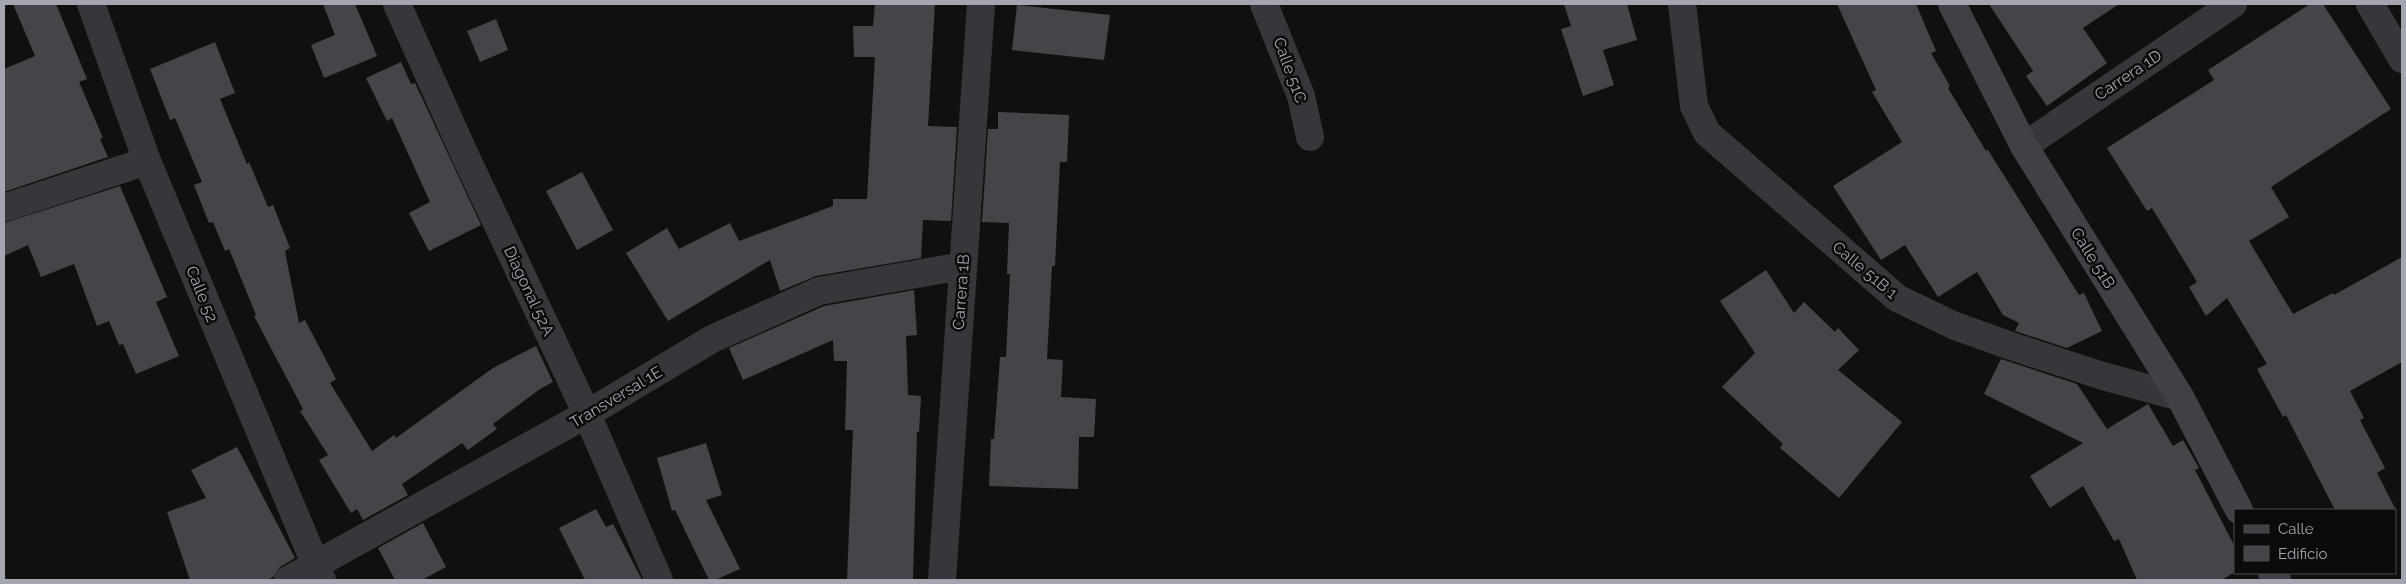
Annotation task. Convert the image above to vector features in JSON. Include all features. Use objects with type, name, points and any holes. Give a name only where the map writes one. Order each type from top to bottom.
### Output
[{"type":"street","name":"Calle 52","points":[[91,4],[148,161],[318,573]]},
{"type":"street","name":"Diagonal 52A","points":[[397,4],[464,153],[588,414],[659,580]]},
{"type":"street","name":"Carrera 1B","points":[[942,580],[981,4]]},
{"type":"street","name":"Calle 51C","points":[[1264,4],[1301,96],[1310,137]]},
{"type":"street","name":"Calle 51B 1","points":[[1682,4],[1694,106],[1707,133],[1897,298],[1955,326],[2014,347],[2103,376],[2180,397]]},
{"type":"street","name":"Calle 51B","points":[[1952,4],[2024,146],[2180,397],[2238,509]]},
{"type":"street","name":"Carrera 1D","points":[[2024,146],[2233,4]]},
{"type":"street","points":[[2370,4],[2402,59]]},
{"type":"street","points":[[4,208],[148,161]]},
{"type":"street","name":"Transversal 1E","points":[[288,580],[318,573],[712,339],[820,291],[963,266]]},
{"type":"building","points":[[13,4],[56,4],[87,79],[79,82],[103,138],[100,139],[108,157],[4,192],[4,69],[35,56]]},
{"type":"building","points":[[323,4],[355,4],[377,56],[324,78],[311,45],[335,35]]},
{"type":"building","points":[[875,4],[935,4],[928,126],[957,127],[951,221],[923,220],[921,258],[816,276],[780,291],[770,260],[668,321],[626,253],[667,228],[679,249],[730,223],[739,241],[833,206],[833,199],[867,199],[875,57],[854,57],[853,26],[873,26]]},
{"type":"building","points":[[1564,4],[1627,4],[1637,40],[1603,50],[1614,85],[1583,96],[1561,29],[1571,26]]},
{"type":"building","points":[[1837,4],[1916,4],[1936,51],[1931,53],[1950,86],[1948,88],[1986,151],[1988,150],[2079,295],[2084,293],[2102,331],[2067,348],[2015,331],[2019,323],[2003,315],[1977,272],[1938,297],[1905,245],[1881,260],[1833,186],[1902,142],[1872,92],[1876,90]]},
{"type":"building","points":[[1989,4],[2119,4],[2083,28],[2107,63],[2047,106],[2026,76],[2033,71]]},
{"type":"building","points":[[2310,4],[2323,4],[2391,109],[2271,187],[2289,217],[2249,241],[2293,314],[2333,293],[2334,295],[2402,257],[2402,362],[2350,391],[2364,418],[2360,420],[2385,468],[2377,473],[2395,509],[2334,509],[2286,415],[2283,417],[2257,369],[2267,364],[2227,298],[2206,316],[2189,287],[2197,282],[2152,208],[2147,211],[2107,148],[2214,80],[2208,70]]},
{"type":"building","points":[[1017,5],[1110,15],[1104,60],[1012,50]]},
{"type":"building","points":[[496,19],[508,50],[480,62],[467,31]]},
{"type":"building","points":[[215,42],[235,93],[220,99],[247,164],[249,162],[268,207],[273,205],[290,248],[285,251],[299,323],[305,320],[336,379],[330,383],[372,451],[394,435],[396,438],[493,368],[536,346],[553,382],[540,389],[493,424],[497,429],[468,450],[462,443],[402,484],[408,495],[363,520],[357,509],[351,513],[319,460],[328,455],[300,411],[303,409],[254,316],[256,315],[229,249],[225,251],[213,222],[209,223],[194,185],[202,182],[175,118],[170,120],[150,69]]},
{"type":"building","points":[[401,62],[411,84],[415,83],[481,225],[429,251],[409,213],[430,202],[392,118],[387,121],[366,78]]},
{"type":"building","points":[[998,112],[1069,115],[1067,162],[1060,162],[1055,266],[1052,266],[1047,359],[1063,360],[1061,397],[1096,399],[1094,437],[1079,437],[1078,489],[989,486],[991,439],[994,439],[1000,357],[1006,357],[1010,274],[1007,274],[1009,223],[982,222],[988,129],[998,129]]},
{"type":"building","points":[[582,172],[613,230],[577,250],[546,191]]},
{"type":"building","points":[[120,186],[167,297],[156,302],[179,356],[136,374],[123,344],[119,345],[109,321],[97,326],[74,264],[41,277],[28,245],[4,256],[4,223]]},
{"type":"building","points":[[1766,270],[1794,313],[1804,302],[1835,332],[1838,328],[1859,350],[1838,370],[1902,422],[1839,498],[1780,448],[1783,444],[1722,387],[1755,353],[1720,301]]},
{"type":"building","points":[[914,290],[917,335],[906,336],[908,395],[921,396],[919,432],[917,432],[913,580],[847,580],[853,430],[845,430],[847,361],[834,361],[833,340],[743,380],[729,348],[824,306]]},
{"type":"building","points":[[2001,359],[2077,384],[2107,429],[2148,404],[2173,446],[2183,440],[2199,468],[2195,470],[2234,545],[2234,573],[2222,580],[2137,580],[2119,539],[2114,541],[2083,486],[2050,508],[2030,476],[2083,443],[1984,394]]},
{"type":"building","points":[[706,443],[722,495],[706,500],[740,569],[715,580],[709,580],[675,510],[672,511],[657,458]]},
{"type":"building","points":[[237,447],[295,558],[280,567],[273,577],[267,580],[190,580],[167,512],[206,498],[191,470]]},
{"type":"building","points":[[596,509],[606,527],[613,524],[642,580],[585,580],[559,528]]},
{"type":"building","points":[[423,523],[446,567],[422,580],[395,580],[378,548]]}]
